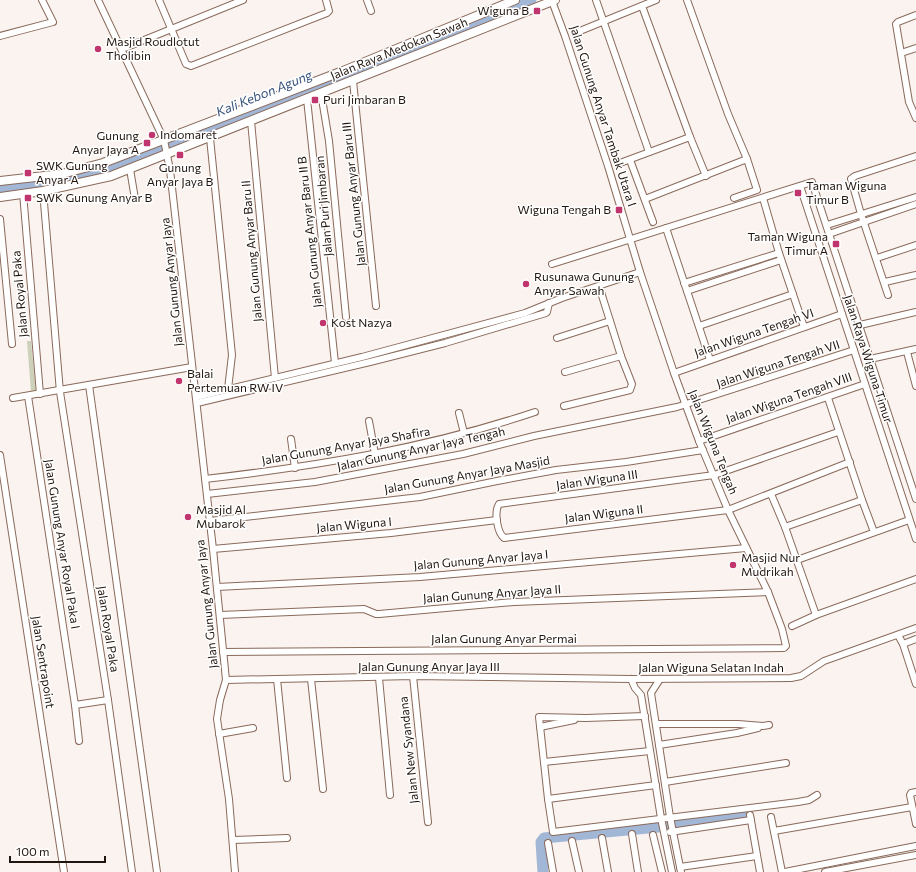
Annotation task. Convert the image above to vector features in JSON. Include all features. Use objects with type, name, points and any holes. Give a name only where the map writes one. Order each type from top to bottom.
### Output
[{"type":"street","points":[[0,36],[53,22],[42,0]]},
{"type":"street","points":[[98,0],[165,141]]},
{"type":"street","points":[[158,0],[188,66],[192,66],[327,13],[329,8],[326,0]]},
{"type":"street","points":[[122,49],[243,0]]},
{"type":"street","points":[[367,0],[371,11]]},
{"type":"street","name":"Jalan Raya Medokan Sawah","points":[[0,182],[62,174],[103,163],[165,141],[343,71],[515,0]]},
{"type":"street","points":[[596,0],[649,152]]},
{"type":"street","name":"Jalan Gunung Anyar Tambak Utara I","points":[[575,33],[656,0]]},
{"type":"street","points":[[687,0],[728,114],[747,159],[757,190],[734,198]]},
{"type":"street","name":"Jalan Raya Medokan Sawah","points":[[0,197],[43,191],[104,179],[167,152],[210,138],[251,122],[307,98],[553,1]]},
{"type":"street","name":"Jalan Gunung Anyar Tambak Utara I","points":[[553,1],[631,239]]},
{"type":"street","points":[[642,6],[690,137],[706,176]]},
{"type":"street","points":[[916,15],[896,24],[909,102],[916,118]]},
{"type":"street","points":[[901,54],[916,48]]},
{"type":"street","name":"Jalan Gunung Anyar Baru III","points":[[353,80],[376,306]]},
{"type":"street","name":"Jalan Puri Jimbaran","points":[[321,93],[329,141],[346,317]]},
{"type":"street","name":"Jalan Gunung Anyar Baru II B","points":[[307,98],[335,363]]},
{"type":"street","points":[[909,102],[916,99]]},
{"type":"street","name":"Jalan Gunung Anyar Baru II","points":[[251,122],[275,378]]},
{"type":"street","points":[[620,163],[690,137]]},
{"type":"street","points":[[210,138],[232,355],[228,389]]},
{"type":"street","name":"Jalan Gunung Anyar Jaya","points":[[165,141],[175,208],[220,616],[226,680],[220,700],[217,719],[229,797],[235,872]]},
{"type":"street","points":[[888,294],[861,214],[851,179],[852,177],[916,156]]},
{"type":"street","points":[[645,199],[747,159]]},
{"type":"street","points":[[630,160],[653,222]]},
{"type":"street","points":[[130,169],[135,199]]},
{"type":"street","name":"Jalan Raya Wiguna Timur","points":[[552,264],[812,182],[860,324],[899,451],[916,499]]},
{"type":"street","name":"Jalan Raya Wiguna Timur","points":[[800,186],[916,538]]},
{"type":"street","name":"Jalan Royal Paka","points":[[43,191],[60,390],[108,700],[132,872]]},
{"type":"street","name":"Jalan Royal Paka","points":[[23,193],[40,394]]},
{"type":"street","points":[[827,225],[916,197]]},
{"type":"street","points":[[763,198],[779,253],[804,327]]},
{"type":"street","points":[[829,234],[916,204]]},
{"type":"street","points":[[0,219],[12,344]]},
{"type":"street","points":[[666,228],[710,360]]},
{"type":"street","name":"Jalan Wiguna Tengah","points":[[631,239],[640,272],[698,441],[728,510],[768,592],[782,629],[786,646],[784,648]]},
{"type":"street","points":[[877,258],[916,245]]},
{"type":"street","points":[[684,282],[779,253]]},
{"type":"street","points":[[687,291],[782,260]]},
{"type":"street","points":[[196,400],[228,389],[335,363],[525,313],[549,303],[640,272]]},
{"type":"street","points":[[885,282],[916,275]]},
{"type":"street","points":[[564,406],[630,390],[632,384],[621,356],[599,286]]},
{"type":"street","points":[[699,326],[793,294]]},
{"type":"street","points":[[196,400],[370,362],[444,343],[546,313],[548,312],[549,303]]},
{"type":"street","points":[[860,324],[916,312]]},
{"type":"street","name":"Jalan Wiguna Tengah VI","points":[[674,373],[842,314]]},
{"type":"street","points":[[557,338],[610,320]]},
{"type":"street","name":"Jalan Wiguna Tengah VII","points":[[685,405],[854,350]]},
{"type":"street","points":[[870,359],[916,350]]},
{"type":"street","points":[[907,352],[916,385]]},
{"type":"street","points":[[565,372],[621,356]]},
{"type":"street","points":[[13,398],[192,367]]},
{"type":"street","points":[[89,384],[157,872]]},
{"type":"street","name":"Jalan Wiguna Tengah VIII","points":[[698,441],[828,398],[865,384]]},
{"type":"street","name":"Jalan Gunung Anyar Royal Paka I","points":[[28,396],[79,741]]},
{"type":"street","points":[[828,398],[838,432],[874,532]]},
{"type":"street","name":"Jalan Gunung Anyar Jaya Tengah","points":[[207,494],[323,480],[463,454],[534,436],[685,405]]},
{"type":"street","name":"Jalan Gunung Anyar Jaya Shafira","points":[[205,479],[295,468],[410,447],[535,412]]},
{"type":"street","points":[[459,413],[464,433]]},
{"type":"street","points":[[369,421],[375,454]]},
{"type":"street","points":[[714,475],[838,432]]},
{"type":"street","points":[[291,440],[295,468]]},
{"type":"street","name":"Jalan Gunung Anyar Jaya Masjid","points":[[210,521],[420,497],[556,470],[626,462],[703,450]]},
{"type":"street","points":[[888,454],[899,451]]},
{"type":"street","name":"Jalan Sentrapoint","points":[[0,455],[39,701],[64,872]]},
{"type":"street","points":[[728,510],[850,462]]},
{"type":"street","name":"Jalan Wiguna III","points":[[497,520],[499,504],[714,475]]},
{"type":"street","points":[[771,494],[785,527],[816,615]]},
{"type":"street","points":[[785,527],[862,500]]},
{"type":"street","name":"Jalan Wiguna II","points":[[497,520],[501,534],[504,538],[728,510]]},
{"type":"street","name":"Jalan Wiguna I","points":[[213,549],[391,533],[497,520]]},
{"type":"street","points":[[797,560],[909,520]]},
{"type":"street","name":"Jalan Gunung Anyar Jaya I","points":[[217,587],[420,577],[746,548]]},
{"type":"street","points":[[792,626],[816,615],[916,579]]},
{"type":"street","name":"Jalan Gunung Anyar Jaya II","points":[[220,616],[364,609],[380,614],[514,602],[768,592]]},
{"type":"street","name":"Jalan Wiguna Selatan Indah","points":[[631,679],[791,678],[801,676],[812,667],[824,661],[916,628]]},
{"type":"street","points":[[898,635],[903,644],[916,684]]},
{"type":"street","points":[[903,644],[916,639]]},
{"type":"street","name":"Jalan Gunung Anyar Permai","points":[[223,652],[784,648]]},
{"type":"street","name":"Jalan Gunung Anyar Jaya III","points":[[226,680],[379,678],[413,676],[631,679]]},
{"type":"street","name":"Jalan New Syandana","points":[[413,676],[428,822]]},
{"type":"street","points":[[379,678],[390,794]]},
{"type":"street","points":[[277,679],[286,778]]},
{"type":"street","points":[[311,679],[323,789]]},
{"type":"street","points":[[631,679],[640,695],[645,716],[672,872]]},
{"type":"street","points":[[660,679],[651,693],[680,869],[757,856]]},
{"type":"street","points":[[640,695],[651,693]]},
{"type":"street","points":[[74,700],[108,700]]},
{"type":"street","points":[[645,716],[586,718],[539,717],[553,831],[662,820],[798,802],[809,800],[817,795]]},
{"type":"street","points":[[540,727],[586,718]]},
{"type":"street","points":[[656,724],[738,724],[766,726],[737,733],[659,745]]},
{"type":"street","points":[[219,734],[253,728]]},
{"type":"street","points":[[544,762],[650,750]]},
{"type":"street","points":[[665,782],[786,763]]},
{"type":"street","points":[[548,799],[656,785]]},
{"type":"street","points":[[916,792],[910,795],[916,824]]},
{"type":"street","points":[[774,831],[912,807]]},
{"type":"street","points":[[771,817],[783,872],[916,846]]},
{"type":"street","points":[[664,832],[750,818],[760,872]]},
{"type":"street","points":[[632,834],[638,872]]},
{"type":"street","points":[[653,835],[662,872]]},
{"type":"street","points":[[232,840],[287,838]]},
{"type":"street","points":[[602,838],[608,872]]},
{"type":"street","points":[[572,841],[579,872]]},
{"type":"street","points":[[548,843],[553,872]]},
{"type":"street","points":[[825,872],[916,855]]},
{"type":"green space","points":[[27,341],[31,341],[36,391],[31,392]]},
{"type":"waterway","name":"Kali Kebon Agung","points":[[0,188],[56,182],[97,172],[159,151],[393,58],[531,0]]},
{"type":"waterway","points":[[543,872],[541,842],[544,838],[658,827],[743,815]]},
{"type":"place","name":"Wiguna B","points":[[537,11]]},
{"type":"place","name":"Masjid Roudlotut Tholibin","points":[[98,49]]},
{"type":"place","name":"Puri Jimbaran B","points":[[315,100]]},
{"type":"place","name":"Indomaret","points":[[152,135]]},
{"type":"place","name":"Gunung Anyar Jaya A","points":[[147,143]]},
{"type":"place","name":"Gunung Anyar Jaya B","points":[[180,155]]},
{"type":"place","name":"SWK Gunung Anyar A","points":[[28,173]]},
{"type":"place","name":"Taman Wiguna Timur B","points":[[798,193]]},
{"type":"place","name":"SWK Gunung Anyar B","points":[[28,198]]},
{"type":"place","name":"Wiguna Tengah B","points":[[619,210]]},
{"type":"place","name":"Taman Wiguna Timur A","points":[[836,244]]},
{"type":"place","name":"Rusunawa Gunung Anyar Sawah","points":[[526,284]]},
{"type":"place","name":"Kost Nazya","points":[[323,323]]},
{"type":"place","name":"Balai Pertemuan RW IV","points":[[179,381]]},
{"type":"place","name":"Masjid Al Mubarok","points":[[188,517]]},
{"type":"place","name":"Masjid Nur Mudrikah","points":[[733,565]]}]
